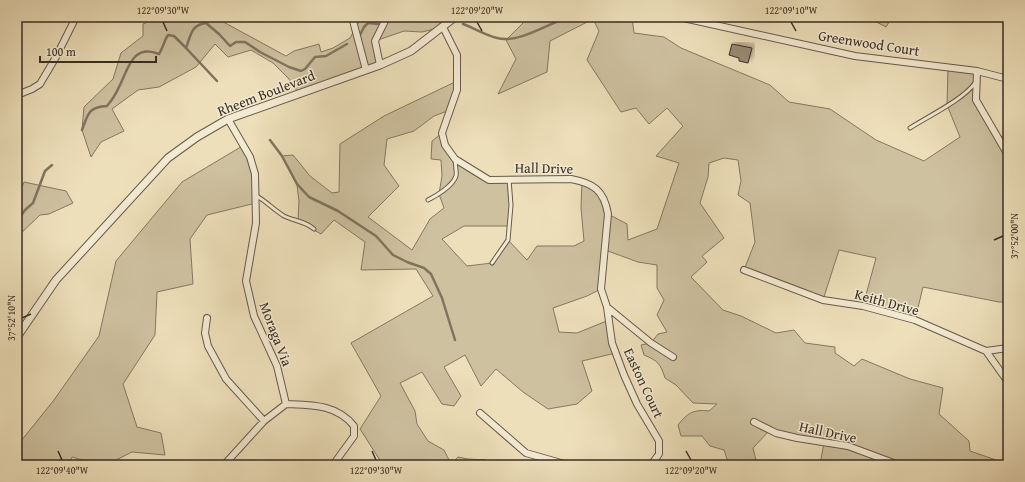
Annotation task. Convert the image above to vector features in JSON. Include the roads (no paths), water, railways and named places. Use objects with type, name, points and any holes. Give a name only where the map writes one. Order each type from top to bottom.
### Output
[{"type":"street","points":[[17,95],[40,84],[56,57],[76,17]]},
{"type":"street","points":[[352,17],[366,70]]},
{"type":"street","points":[[380,65],[375,41],[387,17]]},
{"type":"street","name":"Rheem Boulevard","points":[[17,337],[56,280],[168,158],[197,137],[228,119],[380,65],[411,51],[455,17]]},
{"type":"street","name":"Greenwood Court","points":[[679,17],[855,56],[977,71],[1008,79]]},
{"type":"street","name":"Hall Drive","points":[[443,27],[457,55],[456,90],[442,133],[444,146],[455,160],[489,180],[570,179],[592,185],[600,192],[606,202],[608,214],[601,290],[607,307]]},
{"type":"street","points":[[977,71],[976,100],[1008,155]]},
{"type":"street","name":"Moraga Via","points":[[228,119],[250,157],[255,174],[256,223],[246,281],[254,316],[277,366],[286,404]]},
{"type":"street","name":"Keith Drive","points":[[744,270],[823,300],[863,306],[915,320],[986,351]]},
{"type":"street","points":[[607,307],[651,343],[673,357]]},
{"type":"street","name":"Easton Court","points":[[607,307],[612,343],[624,374],[637,404],[660,441],[659,454],[651,465]]},
{"type":"street","points":[[207,318],[205,333],[208,346],[226,379],[264,421]]},
{"type":"street","points":[[1008,348],[986,351],[1008,382]]},
{"type":"street","points":[[224,465],[264,421],[286,404],[315,406],[337,412],[348,418],[354,426],[354,436],[333,465]]},
{"type":"street","points":[[480,414],[526,453],[568,465]]},
{"type":"street","name":"Hall Drive","points":[[754,422],[776,433],[848,446],[896,465]]},
{"type":"lane","points":[[910,128],[972,88],[977,80]]},
{"type":"lane","points":[[428,200],[439,194],[452,183],[456,176],[455,160]]},
{"type":"lane","points":[[492,263],[508,240],[511,205],[509,179]]},
{"type":"lane","points":[[255,195],[266,201],[282,215],[305,223],[314,229]]},
{"type":"waterway","points":[[463,24],[493,37],[505,39],[523,36],[568,17]]},
{"type":"waterway","points":[[394,21],[431,20],[442,18]]},
{"type":"waterway","points":[[82,130],[90,112],[96,108],[107,106],[111,101],[117,92],[128,66],[137,55],[143,52],[159,54],[168,35],[174,36],[186,48],[192,31],[201,24],[206,23],[230,46],[236,42],[245,42],[260,52],[289,67],[301,71],[305,69],[315,57],[326,56],[347,44]]},
{"type":"waterway","points":[[360,35],[368,23],[378,24]]},
{"type":"waterway","points":[[186,48],[217,81]]},
{"type":"waterway","points":[[270,140],[282,156],[297,184],[309,197],[338,211],[376,236],[393,255],[424,268],[431,274],[442,298],[455,340]]},
{"type":"waterway","points":[[17,221],[25,210],[33,203],[45,171],[52,165]]}]
